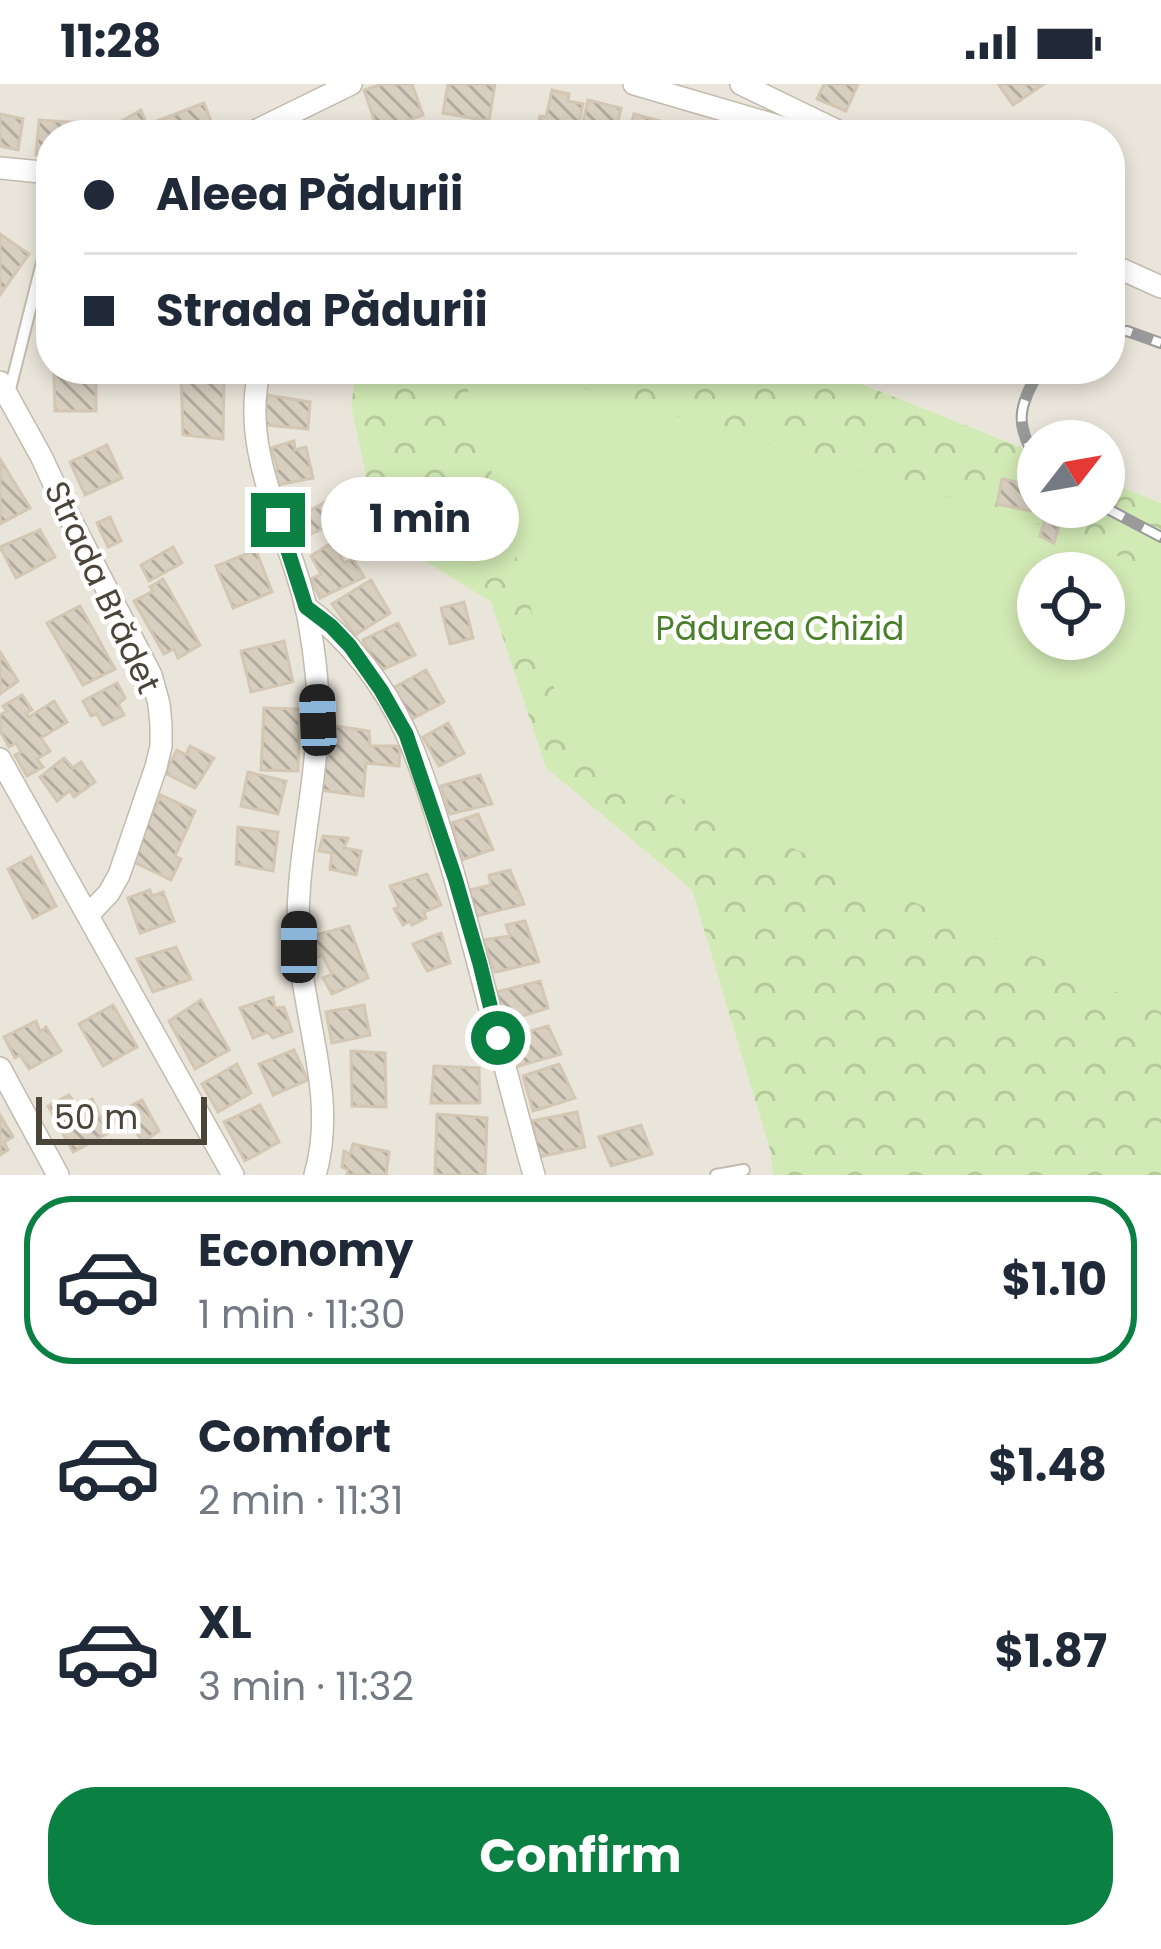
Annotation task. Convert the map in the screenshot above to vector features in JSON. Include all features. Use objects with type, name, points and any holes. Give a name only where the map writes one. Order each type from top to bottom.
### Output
[{"type":"street","points":[[278,120],[351,84]]},
{"type":"street","points":[[634,84],[756,120]]},
{"type":"street","points":[[741,84],[815,120]]},
{"type":"street","points":[[0,168],[36,172]]},
{"type":"street","points":[[1125,271],[1161,287]]},
{"type":"street","points":[[256,384],[256,427],[266,478],[306,607],[316,677],[318,720],[299,911],[299,947],[322,1098],[322,1154],[315,1175]]},
{"type":"street","name":"Strada Brădet","points":[[4,389],[152,676],[159,704],[160,746],[128,850],[109,893],[89,914]]},
{"type":"street","points":[[306,607],[350,646],[406,734],[480,964],[534,1175]]},
{"type":"street","points":[[0,759],[233,1175]]},
{"type":"street","points":[[0,1069],[58,1175]]},
{"type":"lane","name":"Strada Brădet","points":[[4,389],[36,279]]},
{"type":"lane","points":[[716,1175],[744,1170]]},
{"type":"shaded area","points":[[0,84],[1161,84],[1161,503],[1125,488],[1125,420],[1017,420],[1017,446],[862,384],[1125,384],[1125,120],[36,120],[36,384],[354,384],[351,407],[378,532],[491,602],[546,768],[692,890],[770,1150],[773,1175],[0,1175]]},
{"type":"green space","name":"Pădurea Chizid","points":[[354,384],[862,384],[1017,446],[1017,528],[1125,528],[1125,488],[1161,503],[1161,1175],[773,1175],[770,1150],[692,890],[546,768],[491,602],[378,532],[351,407]]},
{"type":"green space","points":[[466,384],[587,389],[1017,518],[1017,528],[1049,528],[1086,539],[1110,552],[1017,552],[1017,660],[1125,660],[1125,560],[1161,579],[1161,1012],[572,750]]},
{"type":"building","points":[[412,84],[423,115],[374,120],[364,90]]},
{"type":"building","points":[[448,84],[495,84],[489,120],[443,113]]},
{"type":"building","points":[[824,84],[858,84],[846,111],[817,99]]},
{"type":"building","points":[[998,84],[1044,84],[1013,105]]},
{"type":"building","points":[[552,90],[583,104],[579,120],[539,120],[546,117]]},
{"type":"building","points":[[588,100],[621,108],[618,120],[583,120]]},
{"type":"building","points":[[204,103],[210,120],[160,120]]},
{"type":"building","points":[[141,110],[145,120],[124,120]]},
{"type":"building","points":[[0,114],[23,119],[18,150],[0,146]]},
{"type":"building","points":[[0,234],[29,254],[0,295]]},
{"type":"building","points":[[54,384],[96,384],[96,411],[55,411]]},
{"type":"building","points":[[181,384],[224,384],[223,439],[183,435]]},
{"type":"building","points":[[267,395],[310,402],[308,429],[265,425]]},
{"type":"building","points":[[294,441],[295,450],[306,447],[313,478],[277,485],[271,473],[278,469],[271,448]]},
{"type":"building","points":[[107,445],[122,478],[85,495],[70,462]]},
{"type":"building","points":[[0,459],[30,508],[0,524]]},
{"type":"building","points":[[1002,479],[1017,482],[1017,508],[997,504]]},
{"type":"building","points":[[304,493],[311,510],[332,498],[341,520],[302,538],[284,504]]},
{"type":"building","points":[[110,517],[121,541],[108,547],[97,523]]},
{"type":"building","points":[[1042,528],[1058,528],[1054,543],[1040,536]]},
{"type":"building","points":[[40,530],[55,557],[16,578],[0,547]]},
{"type":"building","points":[[333,542],[344,563],[353,559],[364,577],[320,598],[311,579],[321,574],[311,556]]},
{"type":"building","points":[[173,547],[182,563],[149,581],[141,565]]},
{"type":"building","points":[[256,550],[272,592],[233,608],[216,566]]},
{"type":"building","points":[[163,579],[200,645],[178,658],[174,649],[164,654],[134,601]]},
{"type":"building","points":[[371,580],[390,613],[355,635],[332,604]]},
{"type":"building","points":[[464,602],[473,638],[450,644],[441,608]]},
{"type":"building","points":[[80,606],[115,669],[83,685],[47,623]]},
{"type":"building","points":[[398,623],[415,655],[379,671],[363,640]]},
{"type":"building","points":[[284,641],[293,682],[251,692],[241,651]]},
{"type":"building","points":[[0,652],[18,681],[0,694]]},
{"type":"building","points":[[426,670],[444,702],[410,720],[393,688]]},
{"type":"building","points":[[117,683],[125,698],[118,704],[124,715],[103,725],[83,701]]},
{"type":"building","points":[[22,695],[32,710],[26,713],[29,717],[54,701],[67,722],[41,738],[50,751],[37,759],[43,767],[27,776],[15,755],[21,752],[16,743],[9,747],[0,731],[0,715],[7,711],[3,706]]},
{"type":"building","points":[[264,708],[300,709],[298,771],[261,770]]},
{"type":"building","points":[[448,723],[464,753],[439,766],[423,737]]},
{"type":"building","points":[[323,724],[369,731],[370,746],[400,746],[399,766],[366,763],[363,796],[320,790],[329,745],[321,742]]},
{"type":"building","points":[[190,746],[214,758],[195,788],[165,773],[177,750],[186,755]]},
{"type":"building","points":[[64,758],[73,768],[81,762],[95,782],[74,797],[70,790],[57,801],[40,777]]},
{"type":"building","points":[[248,772],[286,781],[278,814],[241,806]]},
{"type":"building","points":[[480,775],[492,804],[450,814],[441,786]]},
{"type":"building","points":[[161,795],[195,811],[175,856],[181,859],[171,880],[130,860]]},
{"type":"building","points":[[478,814],[493,849],[462,860],[452,823]]},
{"type":"building","points":[[238,827],[278,832],[273,871],[236,864]]},
{"type":"building","points":[[323,836],[348,838],[344,848],[361,851],[356,875],[330,869],[332,853],[319,851]]},
{"type":"building","points":[[31,857],[56,906],[33,918],[8,869]]},
{"type":"building","points":[[510,870],[524,904],[477,916],[469,890],[491,885],[489,875]]},
{"type":"building","points":[[427,874],[441,905],[424,912],[426,918],[403,925],[390,886]]},
{"type":"building","points":[[150,890],[152,896],[163,892],[174,921],[140,933],[128,898]]},
{"type":"building","points":[[525,921],[539,962],[495,972],[483,940],[510,936],[506,925]]},
{"type":"building","points":[[349,926],[368,978],[332,994],[323,978],[332,974],[322,955],[316,958],[308,937]]},
{"type":"building","points":[[441,933],[450,963],[427,971],[413,944]]},
{"type":"building","points":[[176,947],[191,979],[153,992],[137,959]]},
{"type":"building","points":[[540,981],[548,1008],[506,1021],[496,992]]},
{"type":"building","points":[[273,997],[275,1008],[284,1007],[292,1031],[253,1038],[240,1008]]},
{"type":"building","points":[[201,1000],[229,1050],[195,1069],[169,1021]]},
{"type":"building","points":[[113,1005],[137,1047],[103,1066],[79,1024]]},
{"type":"building","points":[[364,1005],[370,1035],[332,1043],[326,1012]]},
{"type":"building","points":[[36,1021],[40,1032],[46,1027],[61,1051],[29,1069],[20,1055],[15,1058],[4,1037]]},
{"type":"building","points":[[548,1026],[561,1054],[519,1066],[509,1037]]},
{"type":"building","points":[[294,1050],[308,1080],[273,1095],[259,1064]]},
{"type":"building","points":[[351,1051],[385,1053],[386,1107],[352,1106]]},
{"type":"building","points":[[237,1064],[251,1093],[218,1112],[202,1084]]},
{"type":"building","points":[[559,1064],[575,1098],[533,1111],[523,1076]]},
{"type":"building","points":[[434,1066],[479,1068],[480,1103],[431,1103]]},
{"type":"building","points":[[69,1095],[78,1108],[92,1099],[108,1133],[73,1152],[48,1106]]},
{"type":"building","points":[[142,1100],[159,1131],[143,1142],[131,1125],[122,1131],[111,1116]]},
{"type":"building","points":[[260,1105],[279,1142],[245,1161],[224,1122]]},
{"type":"building","points":[[577,1112],[585,1147],[539,1157],[532,1121]]},
{"type":"building","points":[[437,1114],[487,1118],[485,1175],[435,1175]]},
{"type":"building","points":[[0,1115],[13,1137],[4,1142],[8,1150],[0,1155]]},
{"type":"building","points":[[641,1125],[652,1154],[611,1166],[599,1137]]},
{"type":"building","points":[[353,1144],[389,1152],[386,1175],[347,1175],[342,1167],[344,1151],[350,1154]]},
{"type":"railway","points":[[1125,331],[1161,343]]},
{"type":"railway","points":[[1022,420],[1032,384]]},
{"type":"railway","points":[[1125,518],[1161,537]]},
{"type":"route","points":[[278,520],[306,607],[350,646],[406,734],[442,835],[498,1038]]}]
